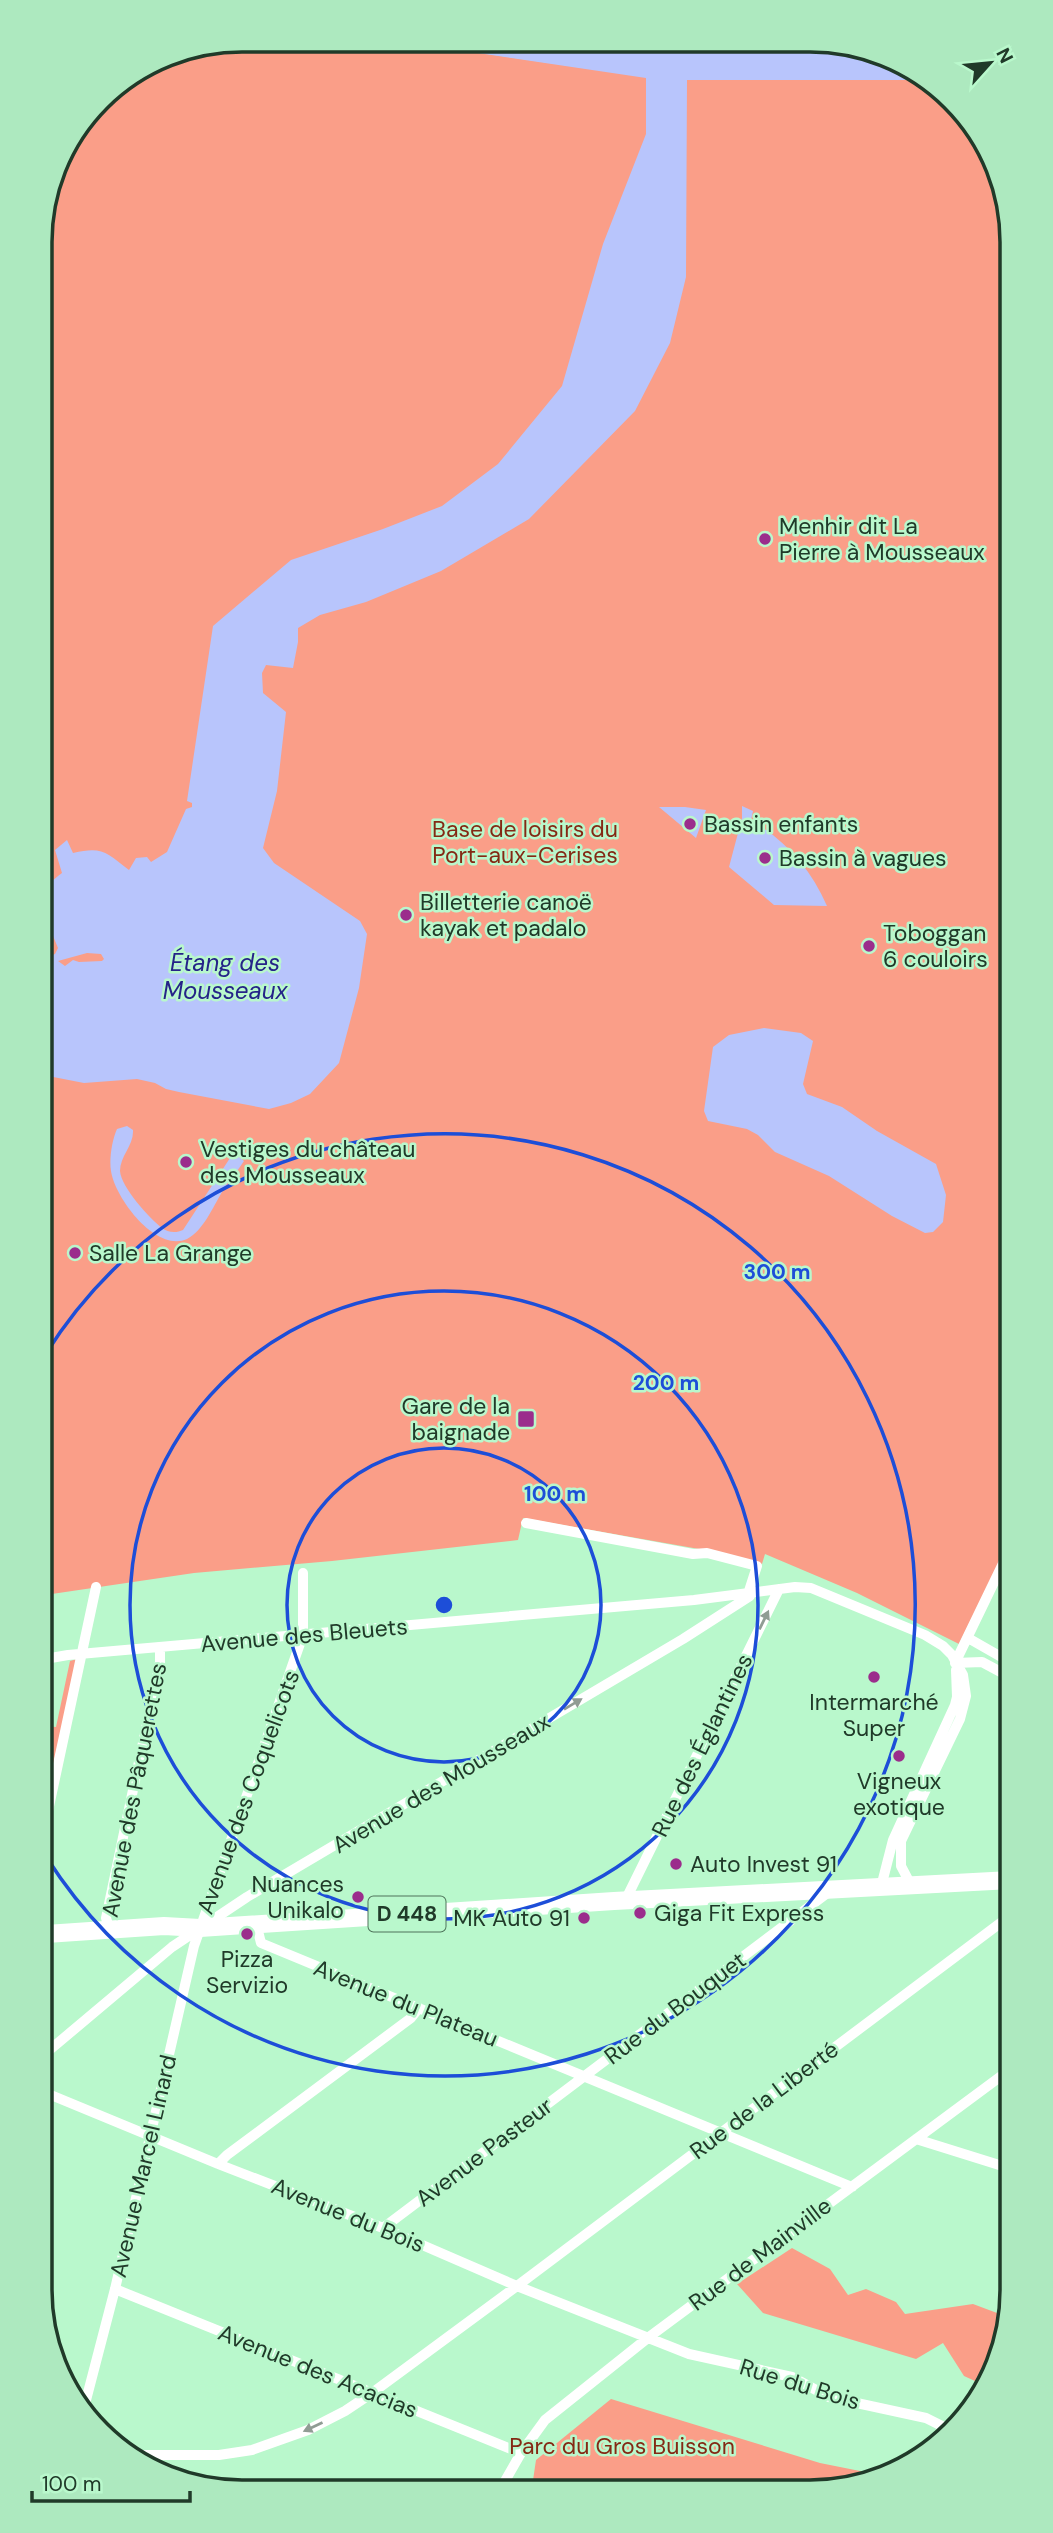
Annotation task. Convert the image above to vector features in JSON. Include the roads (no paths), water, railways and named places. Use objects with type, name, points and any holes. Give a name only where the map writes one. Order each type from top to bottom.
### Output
[{"type":"main road","name":"D 448","points":[[53,1934],[164,1926],[200,1928],[1000,1881]]},
{"type":"street","points":[[526,1523],[680,1552],[700,1555],[707,1553],[757,1566],[751,1594]]},
{"type":"street","points":[[881,1887],[893,1840],[955,1705],[956,1663],[1000,1571]]},
{"type":"street","name":"Avenue des Coquelicots","points":[[200,1928],[303,1635],[303,1573]]},
{"type":"street","points":[[53,1791],[96,1587]]},
{"type":"street","name":"Avenue des Bleuets","points":[[53,1658],[694,1600],[795,1587],[811,1588],[925,1635],[943,1646],[956,1663]]},
{"type":"street","name":"Rue des Églantines","points":[[620,1901],[779,1589]]},
{"type":"street","name":"Avenue des Mousseaux","points":[[53,2047],[172,1947],[247,1897],[683,1639],[751,1594]]},
{"type":"street","points":[[968,1638],[1000,1656]]},
{"type":"street","name":"Avenue des Pâquerettes","points":[[110,1931],[106,1918],[160,1662],[160,1648]]},
{"type":"street","points":[[956,1663],[982,1662],[1000,1672]]},
{"type":"street","points":[[911,1885],[901,1866],[901,1841],[965,1706],[966,1684],[956,1663]]},
{"type":"street","name":"Rue du Bouquet","points":[[586,2076],[833,1890]]},
{"type":"street","name":"Avenue du Plateau","points":[[256,1923],[261,1943],[852,2187]]},
{"type":"street","name":"Rue de la Liberté","points":[[148,2455],[192,2456],[252,2450],[317,2426],[372,2393],[1000,1923]]},
{"type":"street","name":"Avenue Marcel Linard","points":[[86,2399],[200,1928]]},
{"type":"street","points":[[218,2164],[411,2018],[419,2008]]},
{"type":"street","name":"Avenue Pasteur","points":[[383,2228],[586,2076]]},
{"type":"street","name":"Rue de Mainville","points":[[506,2480],[545,2420],[649,2337],[1000,2077]]},
{"type":"street","name":"Avenue du Bois","points":[[53,2097],[649,2337]]},
{"type":"street","points":[[916,2139],[1000,2165]]},
{"type":"street","name":"Avenue des Acacias","points":[[115,2289],[521,2453]]},
{"type":"street","name":"Rue du Bois","points":[[649,2337],[690,2354],[792,2377],[829,2397],[926,2418],[943,2426]]},
{"type":"water","name":"Étang des Mousseaux","points":[[471,52],[811,52],[860,59],[909,80],[687,80],[686,277],[670,343],[635,411],[529,519],[441,571],[366,602],[320,615],[298,628],[293,668],[266,665],[262,673],[263,693],[286,712],[277,791],[263,848],[274,863],[360,921],[367,934],[359,988],[339,1063],[310,1094],[269,1109],[179,1092],[137,1079],[84,1083],[53,1077],[53,955],[58,948],[53,936],[53,880],[62,873],[55,850],[67,840],[73,853],[91,850],[103,852],[129,870],[136,858],[147,857],[151,862],[167,852],[186,809],[192,807],[192,803],[187,801],[213,626],[291,560],[442,506],[498,464],[562,386],[603,244],[646,134],[646,78]],"holes":[[[87,953],[101,954],[104,959],[79,962],[73,960],[65,966],[58,961]]]},
{"type":"water","name":"Bassin à vagues","points":[[742,806],[753,811],[751,820],[775,837],[796,857],[827,906],[774,905],[729,867],[742,818]]},
{"type":"water","name":"Bassin enfants","points":[[659,807],[706,810],[696,838]]},
{"type":"water","points":[[764,1028],[801,1033],[813,1041],[803,1084],[807,1094],[842,1107],[877,1131],[936,1164],[946,1195],[943,1222],[933,1232],[925,1233],[892,1216],[829,1176],[775,1152],[758,1135],[747,1129],[708,1121],[704,1111],[713,1047],[729,1035]]},
{"type":"water","points":[[127,1126],[133,1130],[133,1135],[122,1160],[122,1178],[144,1210],[167,1231],[183,1230],[230,1158],[239,1157],[244,1161],[224,1188],[203,1225],[187,1239],[175,1241],[150,1231],[120,1195],[111,1171],[111,1155],[117,1129]]},
{"type":"place","name":"Menhir dit La Pierre à Mousseaux","points":[[765,539]]},
{"type":"place","name":"Bassin enfants","points":[[690,824]]},
{"type":"place","name":"Bassin à vagues","points":[[765,858]]},
{"type":"place","name":"Billetterie canoë kayak et padalo","points":[[406,915]]},
{"type":"place","name":"Toboggan 6 couloirs","points":[[869,946]]},
{"type":"place","name":"Vestiges du château des Mousseaux","points":[[186,1162]]},
{"type":"place","name":"Salle La Grange","points":[[75,1253]]},
{"type":"place","name":"Gare de la baignade","points":[[526,1419]]},
{"type":"place","name":"Intermarché Super","points":[[874,1677]]},
{"type":"place","name":"Vigneux exotique","points":[[899,1756]]},
{"type":"place","name":"Auto Invest 91","points":[[676,1864]]},
{"type":"place","name":"Nuances Unikalo","points":[[358,1897]]},
{"type":"place","name":"Giga Fit Express","points":[[640,1913]]},
{"type":"place","name":"MK Auto 91","points":[[584,1918]]},
{"type":"place","name":"Pizza Servizio","points":[[247,1934]]},
{"type":"park label","name":"Base de loisirs du Port-aux-Cerises","points":[[525,842]]},
{"type":"park label","name":"Parc du Gros Buisson","points":[[622,2446]]}]
